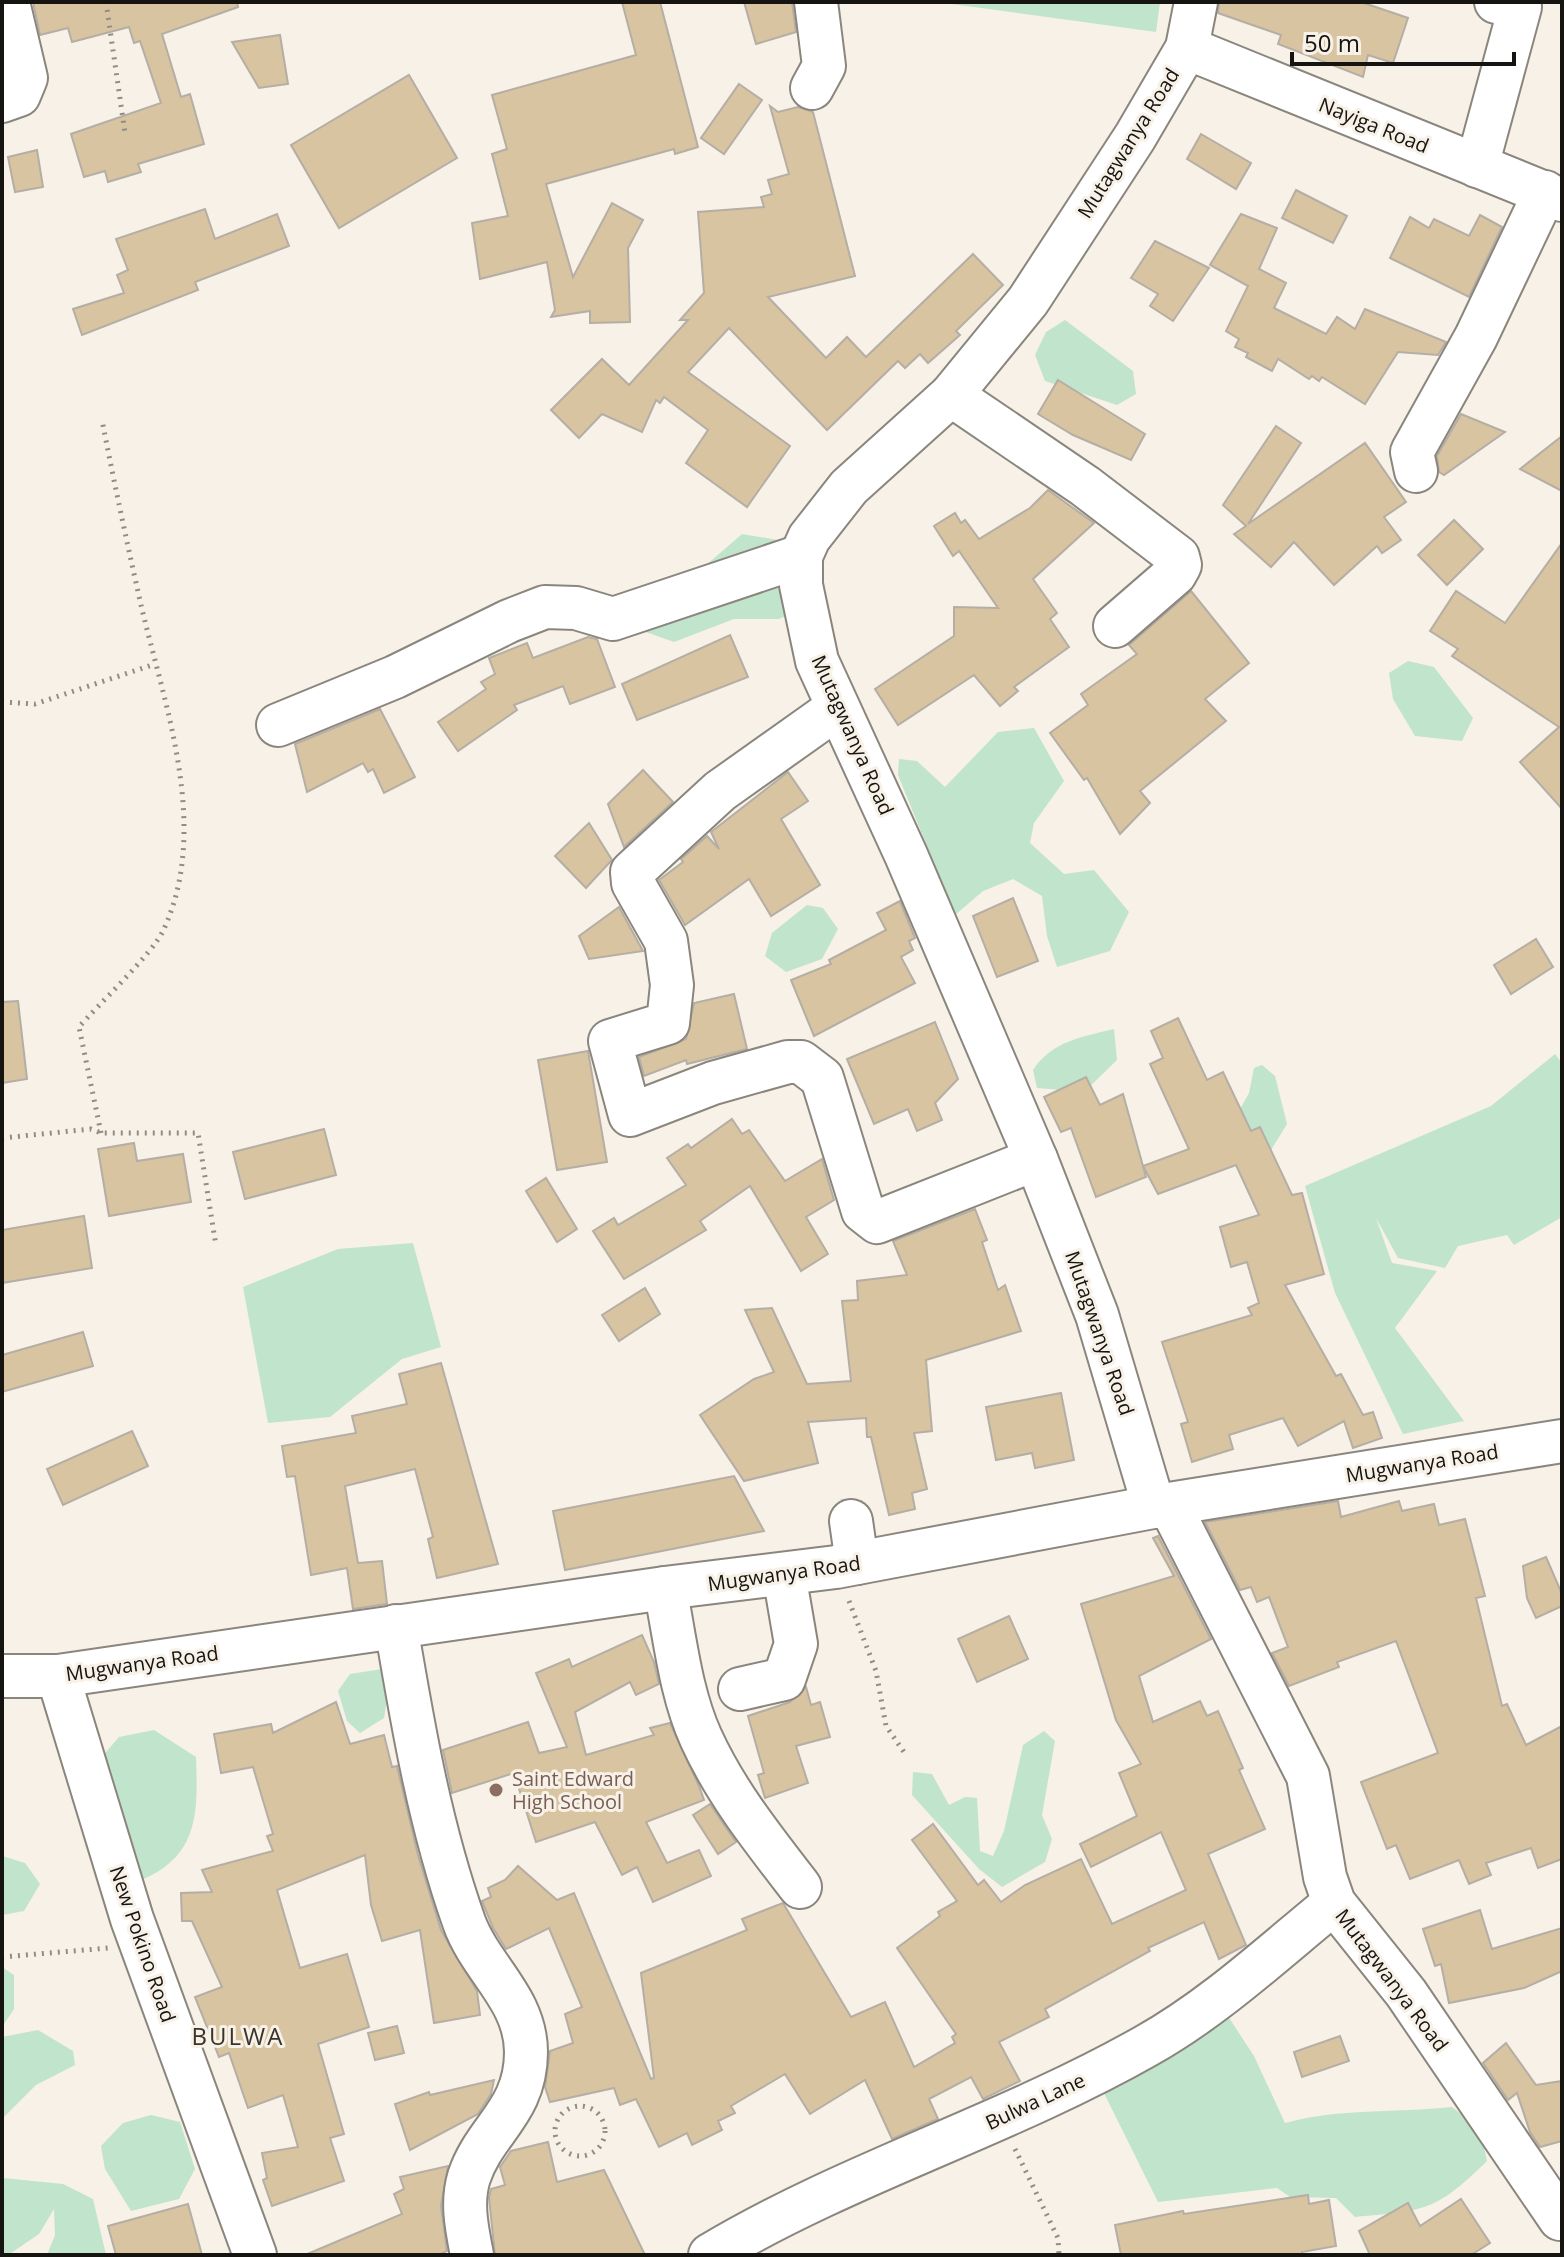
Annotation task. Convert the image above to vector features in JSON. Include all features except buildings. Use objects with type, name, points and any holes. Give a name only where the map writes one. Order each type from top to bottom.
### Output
[{"type":"street","points":[[2,101],[19,95],[26,78],[8,2]]},
{"type":"street","points":[[812,88],[824,66],[816,2]]},
{"type":"street","name":"Mutagwanya Road","points":[[1196,2],[1187,48],[1135,137],[1028,301],[951,395],[849,487],[809,538],[801,556],[801,585],[814,649],[837,708],[906,855],[1036,1159],[1102,1329],[1162,1506],[1308,1776],[1325,1877],[1334,1903],[1406,1993],[1560,2219]]},
{"type":"street","points":[[1477,166],[1520,7],[1496,2]]},
{"type":"street","name":"Nayiga Road","points":[[1187,48],[1553,196]]},
{"type":"street","points":[[1416,471],[1412,452],[1553,196]]},
{"type":"street","points":[[951,395],[1085,486],[1178,557],[1180,565],[1175,574],[1115,626]]},
{"type":"street","points":[[278,725],[395,677],[545,607],[576,608],[613,619],[801,556]]},
{"type":"street","points":[[837,708],[720,791],[632,872],[633,883],[666,941],[672,985],[668,1023],[610,1041],[630,1115],[713,1083],[788,1062],[801,1062],[822,1078],[863,1211],[877,1222],[1036,1159]]},
{"type":"street","name":"Mugwanya Road","points":[[2,1676],[58,1676],[665,1588],[846,1565],[1162,1506],[1562,1441]]},
{"type":"street","points":[[846,1565],[851,1521]]},
{"type":"street","points":[[740,1689],[784,1679],[796,1644],[784,1574]]},
{"type":"street","points":[[665,1588],[685,1687],[700,1736],[739,1808],[800,1887]]},
{"type":"street","points":[[396,1626],[422,1775],[443,1856],[466,1927],[520,2016],[526,2051],[519,2094],[469,2177],[464,2213],[472,2255]]},
{"type":"street","name":"New Pokino Road","points":[[58,1676],[140,1940],[255,2255]]},
{"type":"street","name":"Bulwa Lane","points":[[710,2255],[763,2224],[861,2176],[1000,2119],[1149,2045],[1222,1993],[1334,1903]]},
{"type":"path","points":[[106,2],[125,133]]},
{"type":"path","points":[[101,1133],[79,1027],[162,934],[177,889],[184,817],[176,749],[102,420]]},
{"type":"path","points":[[2,702],[35,704],[155,664]]},
{"type":"path","points":[[2,1138],[91,1129],[101,1133],[198,1133],[216,1246]]},
{"type":"path","points":[[846,1565],[876,1671],[886,1726],[906,1755]]},
{"type":"path","points":[[2,1957],[105,1949],[140,1940]]},
{"type":"path","points":[[575,2106],[597,2113],[605,2128],[601,2145],[580,2156],[564,2150],[556,2135],[557,2120],[575,2106]]},
{"type":"path","points":[[1000,2119],[1058,2238],[1059,2255]]},
{"type":"green space","points":[[937,2],[1160,2],[1156,32]]},
{"type":"green space","points":[[1065,320],[1133,371],[1136,394],[1117,405],[1045,381],[1035,355],[1046,332]]},
{"type":"green space","points":[[742,534],[778,540],[793,587],[790,614],[779,619],[734,619],[674,642],[643,631],[697,573]]},
{"type":"green space","points":[[1408,661],[1434,667],[1473,718],[1462,741],[1415,736],[1393,699],[1389,673]]},
{"type":"green space","points":[[1034,728],[1064,781],[1034,823],[1030,843],[1064,874],[1094,870],[1129,912],[1110,951],[1057,967],[1047,936],[1042,896],[1013,879],[983,891],[955,915],[898,775],[899,759],[917,761],[945,787],[998,732]]},
{"type":"green space","points":[[807,905],[823,908],[838,929],[822,959],[786,972],[765,956],[772,933]]},
{"type":"green space","points":[[1114,1029],[1117,1060],[1084,1092],[1037,1088],[1033,1070],[1049,1052],[1069,1042]]},
{"type":"green space","points":[[1555,1054],[1562,1063],[1562,1217],[1514,1245],[1507,1235],[1458,1246],[1445,1268],[1398,1258],[1376,1218],[1392,1263],[1437,1271],[1395,1328],[1464,1421],[1403,1434],[1335,1293],[1305,1186],[1491,1106]]},
{"type":"green space","points":[[1262,1065],[1275,1076],[1287,1124],[1271,1150],[1251,1131],[1240,1109],[1249,1093],[1254,1068]]},
{"type":"green space","points":[[413,1243],[441,1347],[402,1359],[330,1417],[268,1423],[243,1287],[338,1249]]},
{"type":"green space","points":[[382,1669],[388,1692],[384,1718],[360,1733],[347,1721],[338,1691],[350,1674]]},
{"type":"green space","points":[[154,1730],[196,1757],[195,1814],[184,1845],[174,1858],[141,1880],[100,1759],[119,1737]]},
{"type":"green space","points":[[1044,1731],[1055,1741],[1042,1815],[1052,1839],[1045,1862],[1002,1887],[979,1869],[912,1795],[913,1772],[932,1774],[949,1805],[965,1797],[977,1798],[980,1851],[993,1856],[1004,1831],[1023,1745]]},
{"type":"green space","points":[[2,1856],[25,1863],[40,1884],[24,1911],[2,1915]]},
{"type":"green space","points":[[2,1967],[14,1975],[14,2009],[2,2027]]},
{"type":"green space","points":[[1220,2004],[1254,2056],[1285,2123],[1347,2113],[1452,2107],[1480,2129],[1487,2161],[1441,2199],[1428,2206],[1398,2212],[1355,2217],[1336,2198],[1290,2197],[1277,2188],[1158,2202],[1099,2083]]},
{"type":"green space","points":[[38,2030],[73,2051],[75,2065],[36,2085],[2,2119],[2,2037]]},
{"type":"green space","points":[[151,2115],[180,2122],[195,2169],[179,2199],[131,2211],[105,2169],[101,2146],[123,2123]]},
{"type":"green space","points":[[2,2173],[3,2178],[63,2184],[93,2199],[106,2255],[47,2255],[55,2235],[54,2209],[39,2234],[8,2255],[2,2255]]},
{"type":"place","name":"Saint Edward High School","points":[[496,1790]]},
{"type":"district","name":"BULWA","points":[[238,2035]]}]
